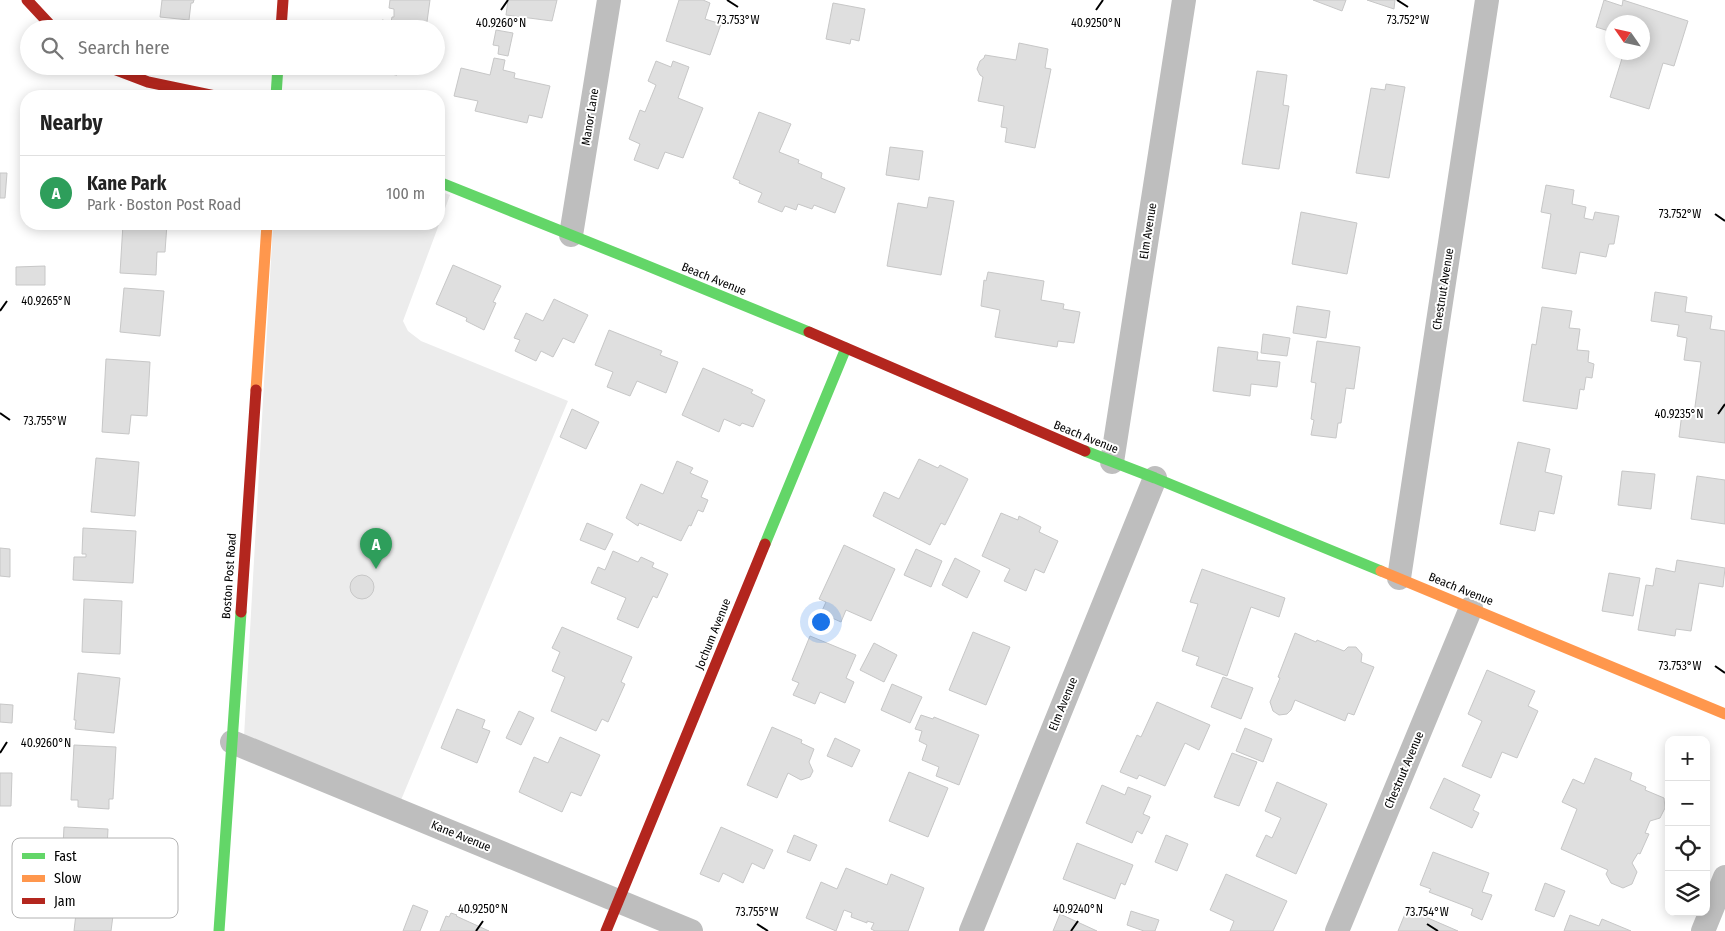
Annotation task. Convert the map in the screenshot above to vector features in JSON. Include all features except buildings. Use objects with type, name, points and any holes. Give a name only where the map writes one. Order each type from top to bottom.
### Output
[{"type":"street","points":[[27,0],[46,20]]},
{"type":"street","points":[[282,20],[283,0]]},
{"type":"street","name":"Manor Lane","points":[[571,235],[609,0]]},
{"type":"street","name":"Elm Avenue","points":[[1112,462],[1184,0]]},
{"type":"street","name":"Chestnut Avenue","points":[[1398,578],[1487,0]]},
{"type":"street","points":[[130,75],[148,82],[186,90]]},
{"type":"street","points":[[276,90],[277,75]]},
{"type":"street","name":"Beach Avenue","points":[[445,184],[846,348],[1037,432],[1156,478],[1725,714]]},
{"type":"street","name":"Boston Post Road","points":[[218,931],[267,230]]},
{"type":"street","name":"Jochum Avenue","points":[[606,931],[846,348]]},
{"type":"street","name":"Elm Avenue","points":[[971,931],[1156,478]]},
{"type":"street","name":"Chestnut Avenue","points":[[1337,931],[1471,608]]},
{"type":"street","name":"Kane Avenue","points":[[232,742],[691,931]]},
{"type":"street","points":[[1703,931],[1725,877]]},
{"type":"shaded area","points":[[445,193],[450,195],[445,208]]},
{"type":"shaded area","points":[[273,230],[437,230],[403,321],[408,331],[421,341],[568,401],[401,800],[244,737]]},
{"type":"traffic: fast","points":[[276,90],[277,75]]},
{"type":"traffic: fast","points":[[445,184],[809,332]]},
{"type":"traffic: fast","points":[[765,544],[846,348]]},
{"type":"traffic: fast","points":[[1085,451],[1381,571]]},
{"type":"traffic: fast","points":[[219,931],[241,612]]},
{"type":"traffic: slow","points":[[256,390],[267,230]]},
{"type":"traffic: slow","points":[[1381,571],[1725,714]]},
{"type":"traffic: jam","points":[[27,0],[46,20]]},
{"type":"traffic: jam","points":[[282,20],[283,0]]},
{"type":"traffic: jam","points":[[130,75],[148,82],[186,90]]},
{"type":"traffic: jam","points":[[809,332],[1085,451]]},
{"type":"traffic: jam","points":[[241,612],[256,390]]},
{"type":"traffic: jam","points":[[606,931],[765,544]]},
{"type":"place","name":"Kane Park","points":[[376,569]]}]
